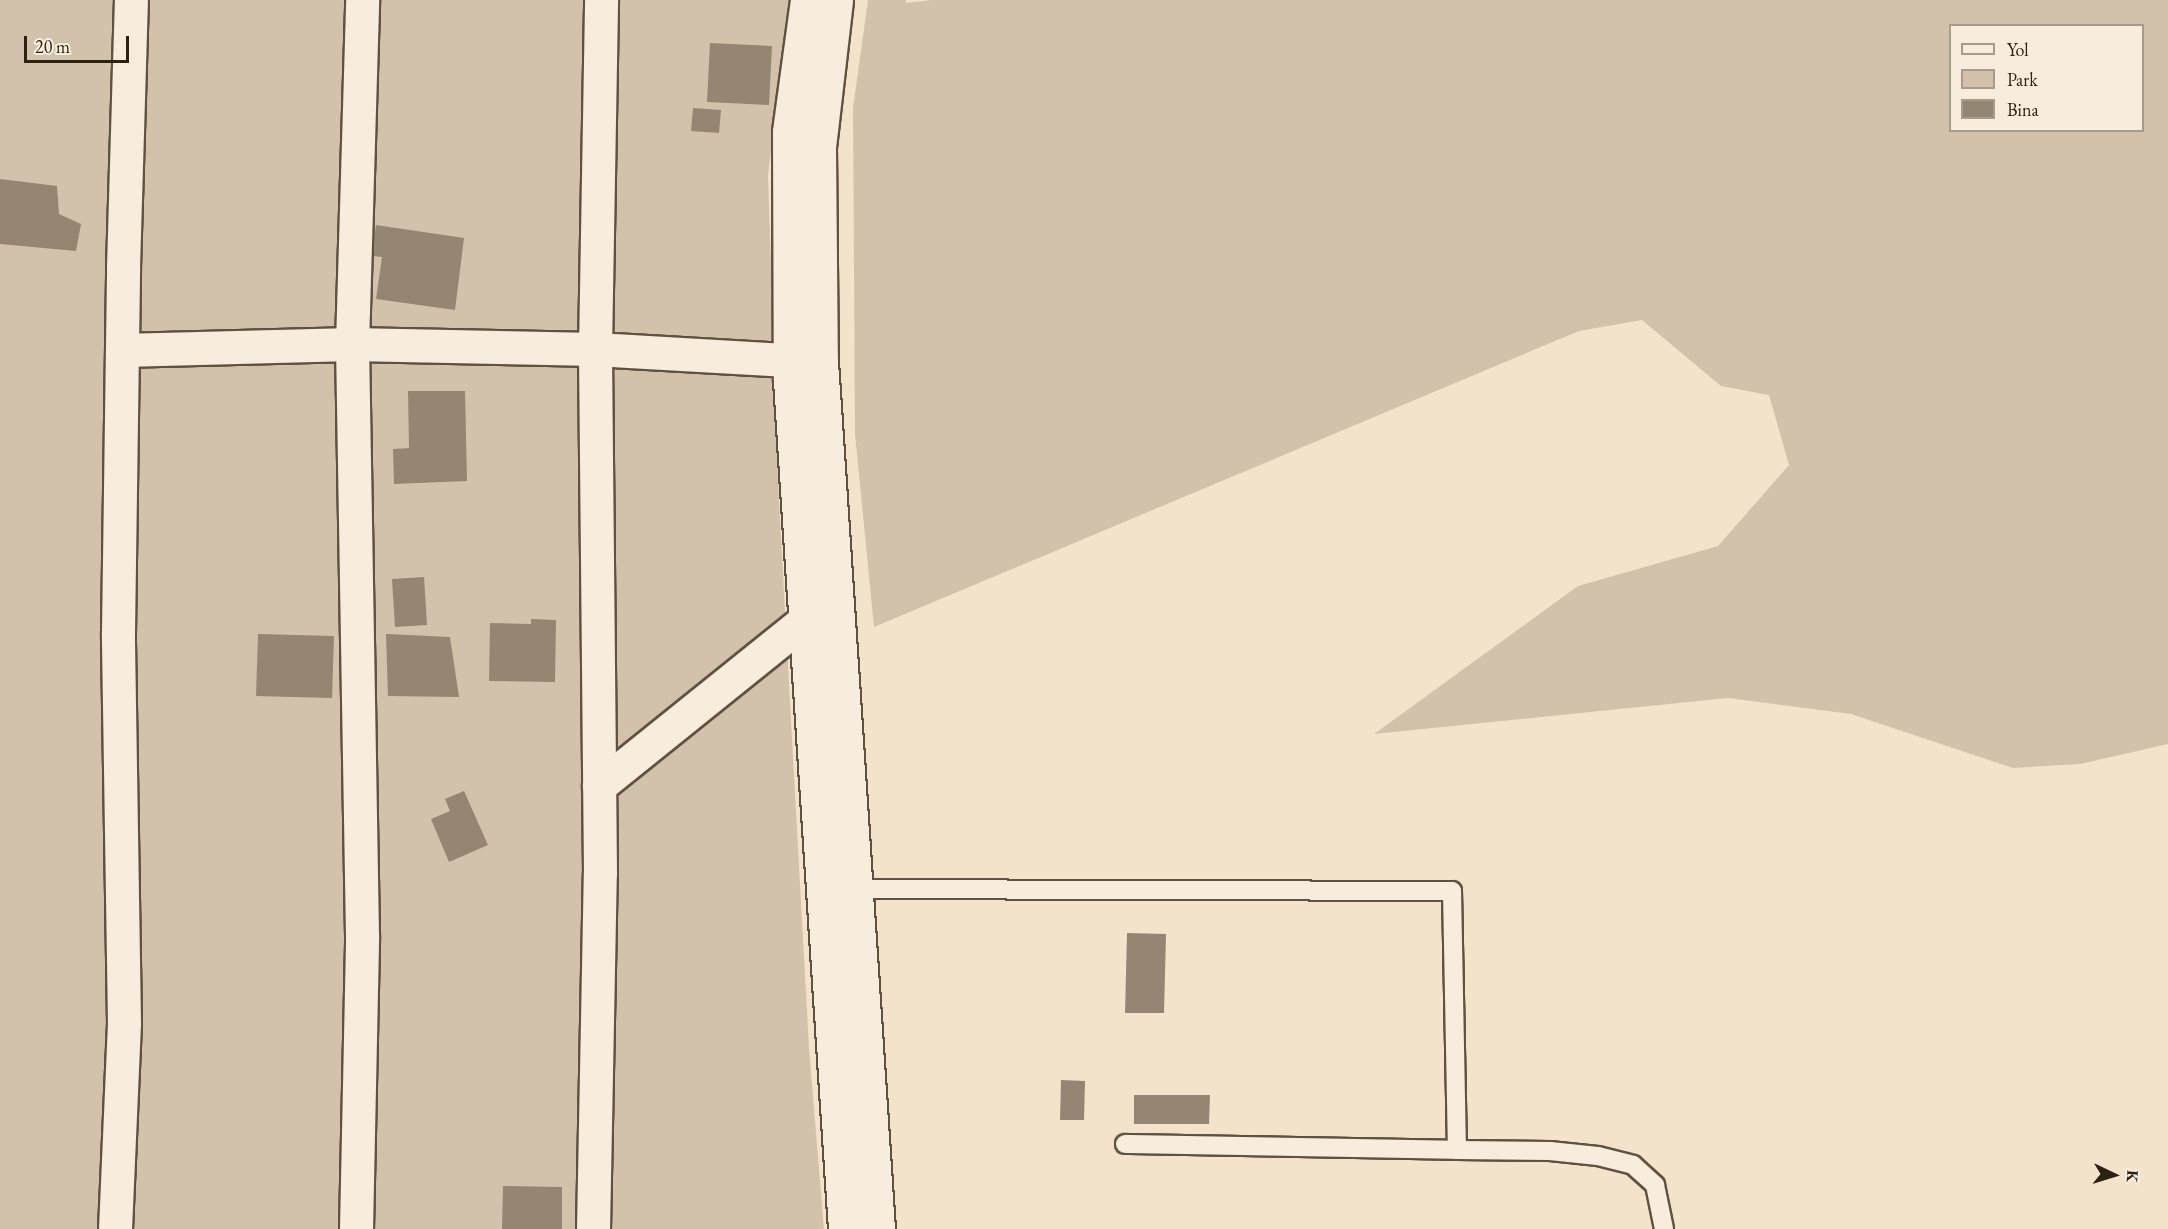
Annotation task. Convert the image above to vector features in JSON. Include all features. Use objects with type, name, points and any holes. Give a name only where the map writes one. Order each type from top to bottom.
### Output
[{"type":"street","points":[[115,1229],[124,1023],[118,633],[122,350],[131,0]]},
{"type":"street","points":[[356,1229],[362,935],[352,344],[362,0]]},
{"type":"street","points":[[592,1229],[600,786],[595,349],[601,0]]},
{"type":"street","points":[[807,0],[789,132],[805,361],[835,596],[878,1229]]},
{"type":"street","points":[[836,0],[819,148],[805,361],[805,620],[845,1229]]},
{"type":"street","points":[[122,350],[352,344],[595,349],[805,361]]},
{"type":"street","points":[[600,786],[835,596]]},
{"type":"lane","points":[[855,889],[1452,891],[1457,1150]]},
{"type":"lane","points":[[1125,1144],[1550,1151],[1598,1156],[1633,1165],[1656,1185],[1664,1229]]},
{"type":"green space","points":[[0,0],[791,0],[768,175],[779,501],[809,1048],[824,1229],[0,1229]]},
{"type":"green space","points":[[868,0],[906,0],[906,3],[932,0],[2168,0],[2168,744],[2080,764],[2013,768],[1851,714],[1728,698],[1374,734],[1578,586],[1718,546],[1789,465],[1769,395],[1721,386],[1642,320],[1579,331],[874,627],[855,434],[853,108]]},
{"type":"building","points":[[710,43],[772,46],[769,105],[707,102]]},
{"type":"building","points":[[693,108],[721,110],[719,133],[691,131]]},
{"type":"building","points":[[0,179],[57,186],[59,214],[81,224],[76,251],[0,244]]},
{"type":"building","points":[[376,225],[464,238],[455,310],[376,299],[382,257],[372,256]]},
{"type":"building","points":[[408,391],[465,391],[467,481],[394,484],[393,449],[409,448]]},
{"type":"building","points":[[424,577],[427,625],[395,627],[392,579]]},
{"type":"building","points":[[531,619],[556,620],[555,682],[489,681],[490,623],[531,624]]},
{"type":"building","points":[[258,634],[334,636],[332,698],[256,696]]},
{"type":"building","points":[[386,634],[450,637],[459,697],[388,696]]},
{"type":"building","points":[[464,791],[488,845],[449,862],[431,819],[450,811],[445,799]]},
{"type":"building","points":[[1127,933],[1166,934],[1164,1013],[1125,1013]]},
{"type":"building","points":[[1061,1080],[1085,1081],[1084,1120],[1060,1120]]},
{"type":"building","points":[[1134,1095],[1210,1095],[1209,1124],[1134,1124]]},
{"type":"building","points":[[503,1186],[562,1187],[562,1229],[502,1229]]}]
